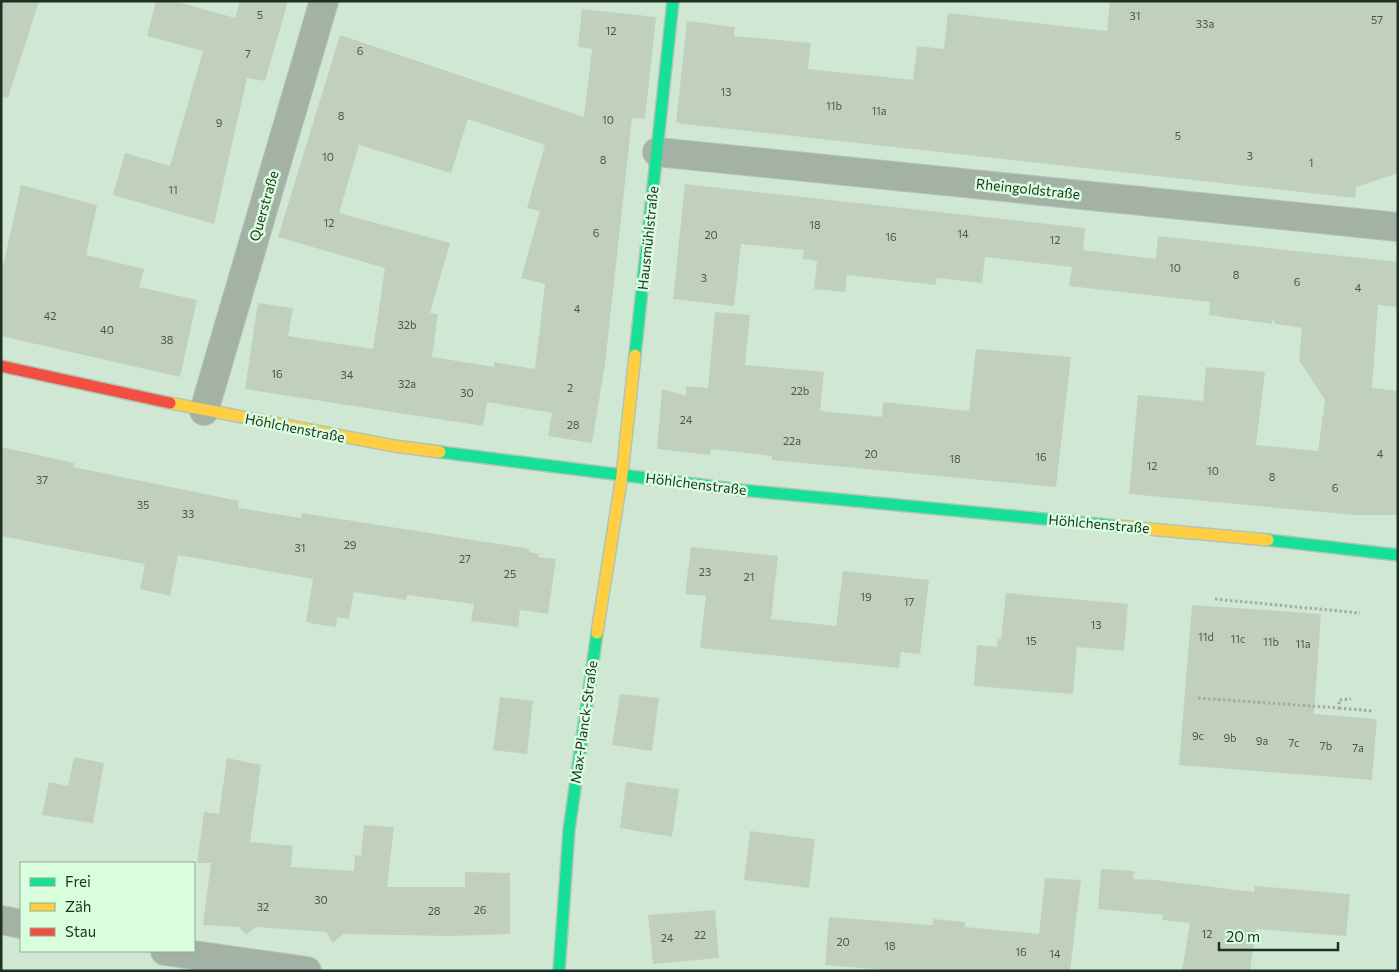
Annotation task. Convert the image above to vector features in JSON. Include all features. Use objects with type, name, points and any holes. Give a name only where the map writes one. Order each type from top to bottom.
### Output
[{"type":"street","name":"Querstraße","points":[[204,411],[324,1]]},
{"type":"street","name":"Hausmühlstraße","points":[[622,475],[673,1]]},
{"type":"street","name":"Rheingoldstraße","points":[[657,152],[1398,227]]},
{"type":"street","name":"Höhlchenstraße","points":[[1,366],[204,411],[394,446],[741,490],[1238,536],[1398,555]]},
{"type":"street","name":"Max-Planck-Straße","points":[[560,971],[569,830],[590,676],[622,475]]},
{"type":"street","points":[[1,920],[20,924]]},
{"type":"street","points":[[172,952],[306,971]]},
{"type":"path","points":[[1215,599],[1360,613]]},
{"type":"path","points":[[1198,698],[1372,711]]},
{"type":"path","points":[[1339,708],[1339,700],[1351,700]]},
{"type":"building","points":[[1,1],[39,1],[8,98],[1,97]]},
{"type":"building","points":[[156,1],[174,1],[235,18],[240,1],[288,1],[265,81],[247,78],[214,224],[113,195],[125,153],[170,166],[203,51],[147,36]]},
{"type":"building","points":[[1110,1],[1398,1],[1398,173],[1356,187],[1355,198],[676,123],[687,21],[735,27],[734,36],[811,43],[808,69],[913,80],[917,46],[944,49],[948,13],[1107,31]]},
{"type":"building","points":[[582,9],[656,17],[645,119],[632,118],[605,364],[592,443],[548,436],[552,413],[487,402],[483,426],[245,389],[258,303],[293,308],[288,336],[373,349],[385,268],[278,237],[340,35],[584,117],[592,49],[578,47]],"holes":[[[468,119],[545,145],[527,208],[540,211],[521,278],[545,284],[535,369],[494,362],[494,367],[432,357],[438,314],[430,313],[450,243],[339,213],[359,145],[451,173]]]},
{"type":"building","points":[[685,184],[1085,228],[1083,250],[1156,259],[1158,236],[1398,262],[1398,307],[1378,305],[1372,388],[1398,391],[1398,515],[1354,515],[1129,494],[1138,395],[1203,401],[1206,367],[1265,372],[1256,445],[1318,451],[1325,400],[1299,360],[1302,328],[1276,324],[1272,319],[1272,324],[1209,315],[1210,302],[1069,286],[1072,267],[985,257],[982,283],[937,278],[936,285],[847,275],[845,292],[814,289],[817,261],[803,259],[804,250],[741,244],[734,306],[673,299]]},
{"type":"building","points":[[21,185],[97,205],[86,255],[144,269],[139,287],[197,300],[180,377],[1,336],[1,275]]},
{"type":"building","points":[[715,312],[750,315],[745,365],[824,372],[820,411],[882,417],[883,402],[969,411],[976,349],[1071,357],[1056,487],[772,460],[772,456],[711,449],[710,455],[657,449],[662,389],[686,396],[686,386],[708,388]]},
{"type":"building","points":[[1,447],[74,463],[73,467],[239,501],[238,508],[301,518],[302,513],[530,549],[529,552],[539,554],[538,557],[556,559],[548,614],[520,610],[518,627],[471,621],[474,604],[407,595],[406,600],[354,592],[349,619],[337,617],[336,627],[321,625],[306,622],[313,579],[178,555],[170,596],[140,589],[145,564],[1,536]]},
{"type":"building","points":[[691,547],[778,556],[771,619],[836,626],[843,571],[929,580],[920,654],[901,652],[899,668],[700,648],[706,596],[685,594]]},
{"type":"building","points":[[1006,593],[1128,604],[1124,651],[1077,647],[1073,694],[974,686],[977,645],[997,647],[998,639],[1001,639]]},
{"type":"building","points":[[1192,605],[1321,614],[1314,714],[1377,719],[1372,780],[1179,765]]},
{"type":"building","points":[[620,694],[659,698],[652,751],[612,745]]},
{"type":"building","points":[[500,697],[533,701],[527,754],[493,750]]},
{"type":"building","points":[[74,757],[104,763],[93,823],[42,815],[49,782],[68,786]]},
{"type":"building","points":[[227,758],[261,765],[250,842],[293,846],[291,867],[354,871],[355,855],[361,856],[364,825],[394,827],[387,887],[465,887],[465,872],[510,873],[510,934],[451,936],[343,934],[333,943],[326,932],[256,927],[246,935],[239,927],[203,925],[211,863],[197,863],[204,812],[219,814]]},
{"type":"building","points":[[626,782],[679,789],[672,837],[620,828]]},
{"type":"building","points":[[750,831],[815,839],[809,888],[744,880]]},
{"type":"building","points":[[1101,869],[1134,871],[1133,879],[1254,892],[1255,886],[1350,894],[1346,936],[1256,929],[1250,971],[1182,971],[1190,923],[1162,920],[1163,915],[1098,909]]},
{"type":"building","points":[[1045,878],[1081,880],[1070,971],[899,971],[825,965],[829,917],[933,925],[933,919],[965,922],[965,927],[1039,934]]},
{"type":"building","points":[[715,910],[719,958],[653,964],[648,915]]},
{"type":"traffic: fast","points":[[635,355],[673,1]]},
{"type":"traffic: fast","points":[[440,452],[741,490],[1117,526]]},
{"type":"traffic: fast","points":[[1268,540],[1398,555]]},
{"type":"traffic: fast","points":[[559,971],[569,830],[597,633]]},
{"type":"traffic: slow","points":[[597,633],[622,475],[635,355]]},
{"type":"traffic: slow","points":[[170,403],[394,446],[440,452]]},
{"type":"traffic: slow","points":[[1117,526],[1268,540]]},
{"type":"traffic: jam","points":[[1,366],[170,403]]}]
